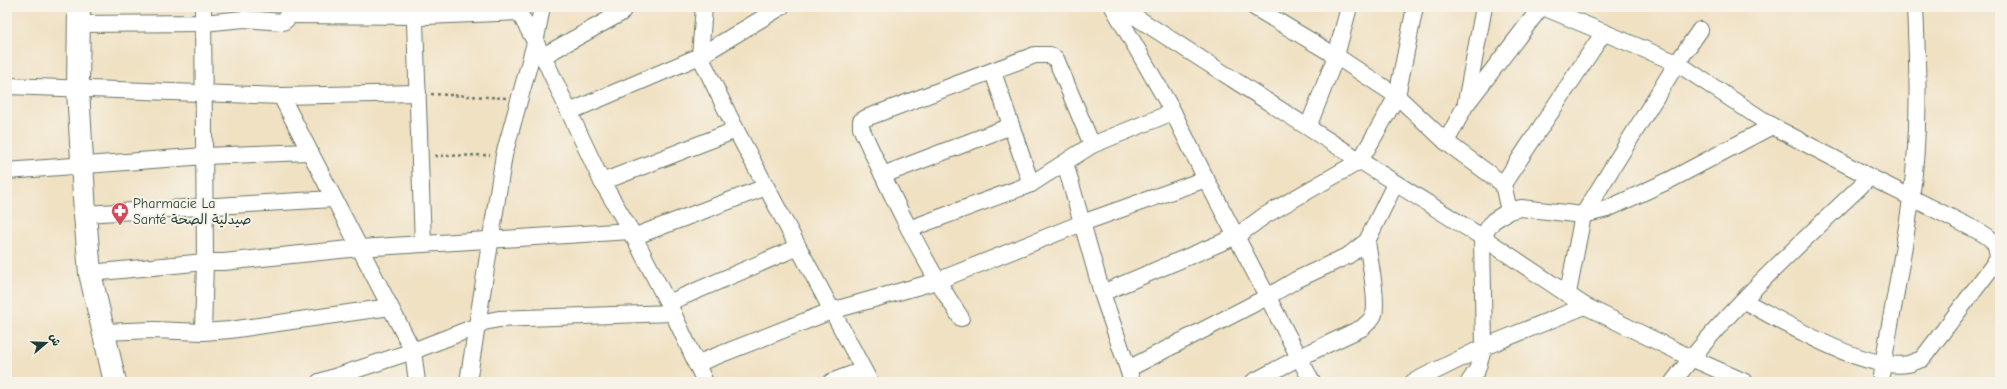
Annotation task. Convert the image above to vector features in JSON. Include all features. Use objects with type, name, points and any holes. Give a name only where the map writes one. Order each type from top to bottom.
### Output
[{"type":"main road","points":[[79,16],[78,89],[81,166],[90,273],[115,382]]},
{"type":"street","points":[[468,382],[504,155],[519,99],[539,50],[542,7]]},
{"type":"street","points":[[539,50],[620,13],[624,7]]},
{"type":"street","points":[[704,7],[700,56],[736,130],[867,376],[831,382]]},
{"type":"street","points":[[569,112],[700,56],[781,7]]},
{"type":"street","points":[[1112,7],[1173,112],[1206,179],[1312,382]]},
{"type":"street","points":[[1120,7],[1360,162],[1482,237],[1568,293],[1584,306],[1691,358],[1745,382]]},
{"type":"street","points":[[1254,7],[1336,56],[1397,96],[1446,142],[1503,184],[1509,210]]},
{"type":"street","points":[[1308,127],[1336,56],[1349,7]]},
{"type":"street","points":[[1102,293],[1237,236],[1264,216],[1360,162],[1397,96],[1415,7]]},
{"type":"street","points":[[1465,106],[1484,7]]},
{"type":"street","points":[[1446,142],[1465,106],[1542,7],[1677,63],[1772,126],[1993,240],[1997,247],[1998,259],[1922,359],[1908,364],[1883,363],[1849,355],[1744,301]]},
{"type":"street","points":[[1880,382],[1911,198],[1918,106],[1919,63],[1915,7]]},
{"type":"street","points":[[79,16],[203,15],[283,22],[287,19],[288,11],[426,16],[517,10],[539,50],[602,182],[632,234],[670,308],[705,382]]},
{"type":"street","points":[[203,15],[205,156],[205,262],[203,332]]},
{"type":"street","points":[[423,244],[415,23],[419,18],[426,16]]},
{"type":"street","points":[[1568,293],[1583,215],[1677,63],[1700,30]]},
{"type":"street","points":[[1503,184],[1604,32]]},
{"type":"street","points":[[961,318],[937,282],[909,229],[862,128],[861,121],[1035,55],[1050,55],[1056,59],[1092,145]]},
{"type":"street","points":[[993,72],[1031,184]]},
{"type":"street","points":[[7,86],[281,96],[418,93]]},
{"type":"street","points":[[281,96],[413,351],[417,382]]},
{"type":"street","points":[[909,229],[1031,184],[1092,145],[1173,112]]},
{"type":"street","points":[[883,175],[1011,126]]},
{"type":"street","points":[[1476,378],[1484,347],[1482,237],[1494,221],[1509,210],[1521,208],[1583,215],[1607,209],[1670,180],[1772,126]]},
{"type":"street","points":[[602,182],[736,130]]},
{"type":"street","points":[[7,171],[205,156],[309,152]]},
{"type":"street","points":[[1065,163],[1102,293],[1130,375],[1296,280],[1349,255],[1367,241],[1395,184]]},
{"type":"street","points":[[1672,382],[1691,358],[1744,301],[1870,177]]},
{"type":"street","points":[[696,364],[831,310],[937,282],[1082,223],[1206,179]]},
{"type":"street","points":[[90,273],[205,262],[224,262],[359,248],[491,239],[632,234],[766,187]]},
{"type":"street","points":[[85,214],[333,199]]},
{"type":"street","points":[[1253,382],[1300,357],[1362,328],[1374,314],[1375,298],[1367,241]]},
{"type":"street","points":[[319,382],[413,351],[476,327],[484,322],[499,319],[670,308],[798,247]]},
{"type":"street","points":[[1413,382],[1484,347],[1584,306]]},
{"type":"street","points":[[104,332],[154,330],[203,332],[230,330],[390,307]]},
{"type":"path","points":[[418,93],[519,99]]},
{"type":"path","points":[[420,156],[504,155]]},
{"type":"place","name":"Pharmacie La Santé صيدلية الصحة","points":[[120,226]]}]
